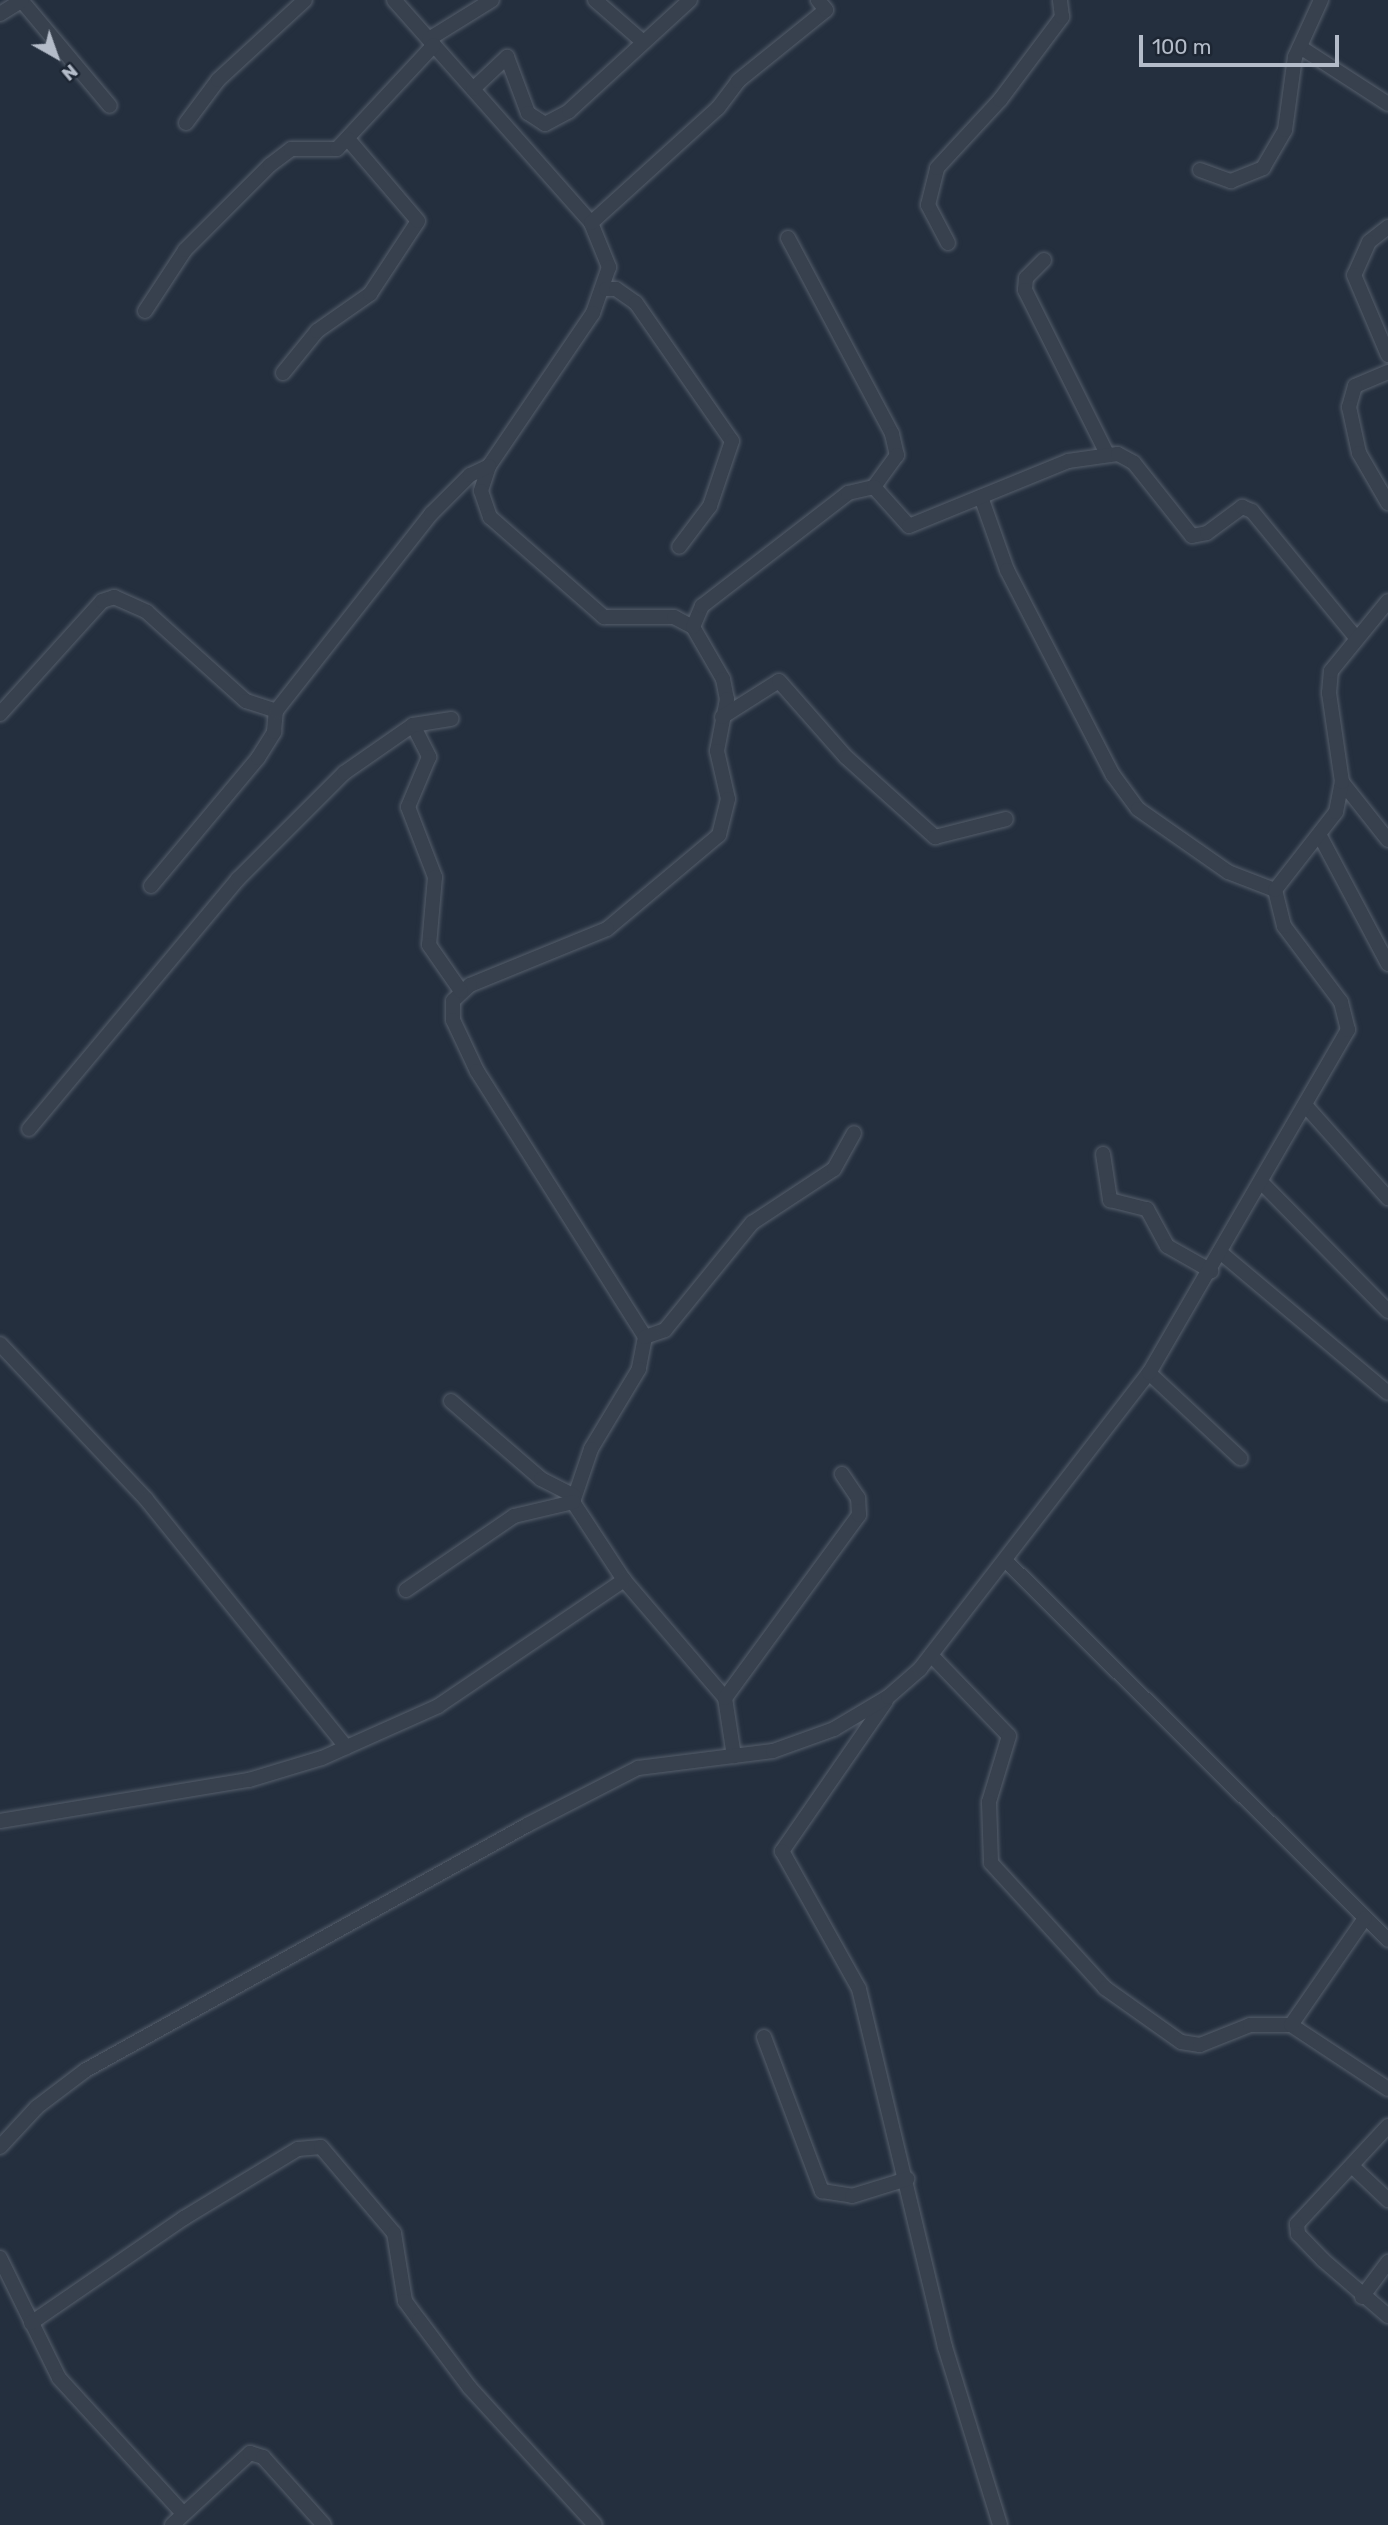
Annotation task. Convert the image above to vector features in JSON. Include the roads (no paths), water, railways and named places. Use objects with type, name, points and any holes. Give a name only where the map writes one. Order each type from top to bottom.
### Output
[{"type":"street","points":[[0,14],[21,0],[110,106]]},
{"type":"street","points":[[186,123],[219,80],[305,0]]},
{"type":"street","points":[[394,0],[591,223],[609,267],[606,289],[489,466],[481,491],[490,517],[581,603],[604,617],[674,617],[693,627],[723,679],[722,717],[717,751],[728,799],[719,835],[699,857],[598,934],[461,991],[453,1001],[453,1020],[461,1044],[645,1336],[639,1369],[591,1449],[573,1499]]},
{"type":"street","points":[[145,311],[185,250],[270,165],[291,149],[324,153],[348,139],[431,42],[492,0]]},
{"type":"street","points":[[595,0],[642,41]]},
{"type":"street","points":[[473,89],[507,57],[528,113],[544,124],[569,111],[642,41],[690,0]]},
{"type":"street","points":[[591,223],[718,108],[738,81],[826,10],[818,0]]},
{"type":"street","points":[[948,243],[928,205],[937,168],[1000,100],[1062,17],[1060,0]]},
{"type":"street","points":[[1200,170],[1231,181],[1263,168],[1288,120],[1300,47],[1321,0]]},
{"type":"street","points":[[1300,47],[1388,104]]},
{"type":"street","points":[[282,373],[317,331],[370,294],[418,221],[348,139]]},
{"type":"street","points":[[1388,227],[1369,242],[1354,275],[1388,355]]},
{"type":"street","points":[[693,627],[695,614],[713,598],[848,493],[874,487],[897,455],[892,434],[788,238]]},
{"type":"street","points":[[1044,260],[1026,278],[1025,290],[1107,454]]},
{"type":"street","points":[[606,289],[616,289],[636,303],[732,441],[710,506],[679,547]]},
{"type":"street","points":[[1388,372],[1355,386],[1349,407],[1359,453],[1388,503]]},
{"type":"street","points":[[874,487],[905,526],[1068,461],[1107,454],[1127,456],[1192,536],[1200,537],[1242,507],[1252,511],[1354,635]]},
{"type":"street","points":[[151,886],[269,743],[276,711],[449,493],[489,466]]},
{"type":"street","points":[[981,497],[1007,570],[1113,775],[1138,809],[1228,872],[1275,890]]},
{"type":"street","points":[[0,713],[102,601],[114,597],[147,612],[253,706],[276,711]]},
{"type":"street","points":[[1275,890],[1320,836],[1336,812],[1342,782],[1329,683],[1354,635],[1388,601]]},
{"type":"street","points":[[722,717],[779,681],[846,757],[935,837],[1006,819]]},
{"type":"street","points":[[29,1129],[238,879],[344,773],[413,725],[453,719]]},
{"type":"street","points":[[413,725],[429,757],[408,807],[435,877],[429,945],[461,991]]},
{"type":"street","points":[[1342,782],[1388,840]]},
{"type":"street","points":[[1320,836],[1388,964]]},
{"type":"street","points":[[1000,2525],[946,2347],[907,2179],[854,1976],[782,1851],[888,1697],[931,1655],[1149,1373],[1263,1184],[1348,1030],[1348,1016],[1284,926],[1275,890]]},
{"type":"street","points":[[1305,1105],[1388,1198]]},
{"type":"street","points":[[645,1336],[665,1330],[752,1223],[834,1169],[854,1133]]},
{"type":"street","points":[[1103,1154],[1110,1200],[1147,1209],[1167,1247],[1211,1271]]},
{"type":"street","points":[[1263,1184],[1388,1311]]},
{"type":"street","points":[[1220,1252],[1388,1393]]},
{"type":"street","points":[[0,1344],[146,1500],[346,1747]]},
{"type":"street","points":[[1149,1373],[1240,1458]]},
{"type":"street","points":[[451,1401],[541,1479],[573,1499],[624,1580],[725,1698],[734,1756]]},
{"type":"street","points":[[725,1698],[859,1516],[858,1498],[842,1474]]},
{"type":"street","points":[[406,1590],[514,1516],[573,1499]]},
{"type":"street","points":[[1006,1561],[1388,1940]]},
{"type":"street","points":[[0,1821],[249,1780],[346,1747],[438,1706],[624,1580]]},
{"type":"street","points":[[931,1655],[1009,1736],[989,1802],[991,1863],[1105,1989],[1181,2042],[1200,2045],[1250,2025],[1291,2025],[1388,2089]]},
{"type":"street","points":[[0,2147],[37,2107],[86,2070],[527,1825],[638,1768],[773,1751],[834,1729],[888,1697]]},
{"type":"street","points":[[1291,2025],[1365,1918]]},
{"type":"street","points":[[764,2037],[822,2191],[852,2196],[907,2179]]},
{"type":"street","points":[[1388,2126],[1301,2219],[1297,2234],[1362,2297],[1388,2316]]},
{"type":"street","points":[[31,2323],[184,2218],[298,2150],[321,2147],[394,2232],[405,2301],[478,2398],[596,2525]]},
{"type":"street","points":[[1352,2166],[1388,2200]]},
{"type":"street","points":[[0,2258],[59,2378],[181,2512]]},
{"type":"street","points":[[1362,2297],[1388,2262]]},
{"type":"street","points":[[172,2525],[181,2512],[250,2453],[263,2457],[324,2525]]}]
